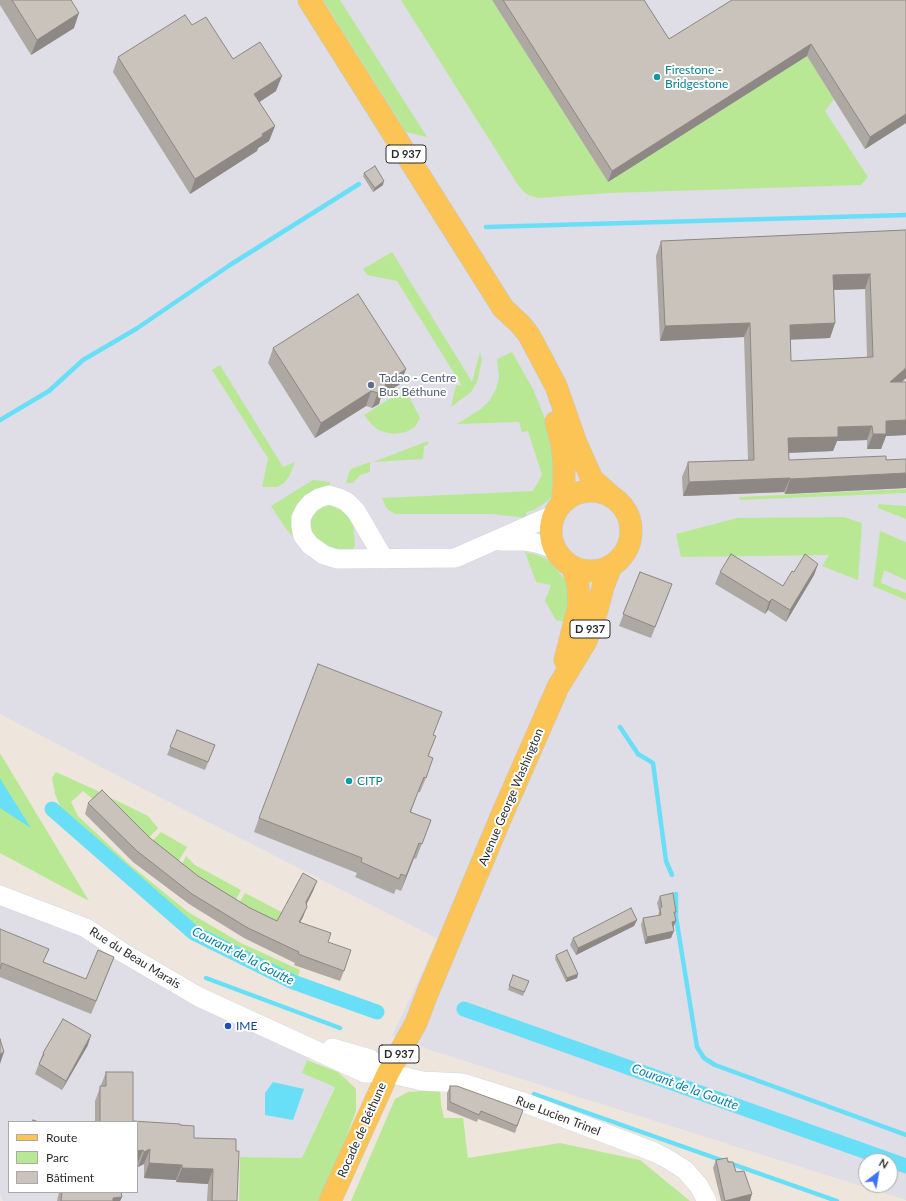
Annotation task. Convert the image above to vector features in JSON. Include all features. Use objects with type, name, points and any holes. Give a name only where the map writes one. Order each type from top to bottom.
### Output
[{"type":"main road","name":"D 937","points":[[309,0],[503,308],[521,325],[537,348],[556,386],[576,443],[592,479],[610,495]]},
{"type":"main road","name":"D 937","points":[[503,308],[509,330],[542,385],[558,426],[564,462],[564,486],[557,509]]},
{"type":"main road","points":[[585,491],[598,491],[610,495],[624,508],[629,517],[631,530],[626,552],[612,566],[594,571],[583,571],[566,563],[555,549],[551,538],[550,526],[557,509],[572,495],[585,491]]},
{"type":"main road","name":"Avenue George Washington","points":[[464,907],[501,817],[558,687],[586,641],[603,587],[612,566]]},
{"type":"main road","name":"Avenue George Washington","points":[[558,687],[579,605],[578,586],[573,567]]},
{"type":"main road","name":"Rocade de Béthune","points":[[330,1201],[388,1073],[416,1022],[464,907]]},
{"type":"street","points":[[384,559],[455,558],[494,541],[557,509]]},
{"type":"street","points":[[494,541],[524,541],[555,549]]},
{"type":"street","name":"Rue du Beau Marais","points":[[0,895],[86,928],[122,952],[199,997],[365,1073],[388,1073]]},
{"type":"street","name":"Rue Lucien Trinel","points":[[388,1073],[422,1081],[463,1083],[520,1101],[654,1152],[685,1170],[699,1186],[708,1201]]},
{"type":"shaded area","points":[[0,0],[906,0],[906,1200],[884,1193],[898,1193],[898,1153],[858,1153],[858,1185],[433,1051],[392,1036],[438,939],[0,714]]},
{"type":"shaded area","points":[[0,895],[312,1049],[302,1073],[335,1086],[302,1158],[240,1157],[238,1201],[3,1201],[0,1193]]},
{"type":"green space","points":[[323,0],[340,0],[427,137],[406,132]]},
{"type":"green space","points":[[401,0],[492,0],[608,182],[807,56],[834,99],[825,111],[868,177],[861,185],[609,193],[538,198],[528,195],[518,185]]},
{"type":"green space","points":[[392,252],[472,382],[480,352],[482,360],[477,382],[471,392],[451,407],[456,385],[462,386],[397,281],[367,275],[363,269]]},
{"type":"green space","points":[[512,352],[533,389],[546,421],[554,460],[554,491],[549,500],[534,510],[526,512],[527,518],[492,514],[395,514],[387,509],[382,498],[533,491],[542,475],[528,431],[522,432],[519,422],[457,424],[481,409],[490,400],[496,389],[499,378],[497,359]]},
{"type":"green space","points":[[220,365],[283,467],[295,462],[290,475],[284,483],[277,487],[262,487],[268,458],[212,370]]},
{"type":"green space","points":[[405,389],[420,418],[415,427],[406,432],[394,434],[380,431],[372,425],[364,415]]},
{"type":"green space","points":[[428,441],[428,445],[424,446],[423,459],[373,462]]},
{"type":"green space","points":[[370,462],[370,472],[360,475],[353,483],[346,483],[351,469]]},
{"type":"green space","points":[[313,480],[330,482],[330,488],[295,539],[271,506]]},
{"type":"green space","points":[[906,489],[906,493],[740,500],[739,497]]},
{"type":"green space","points":[[329,503],[343,508],[353,522],[355,546],[352,550],[331,548],[321,543],[311,531],[310,523],[313,514],[317,508]]},
{"type":"green space","points":[[878,504],[906,506],[906,519],[878,508]]},
{"type":"green space","points":[[844,517],[862,523],[858,580],[822,566],[829,555],[681,557],[676,534],[737,518]]},
{"type":"green space","points":[[880,531],[906,542],[906,580],[884,570],[881,583],[906,593],[906,600],[873,586]]},
{"type":"green space","points":[[525,552],[547,559],[566,581],[570,591],[565,622],[556,620],[545,601],[551,585],[536,582]]},
{"type":"green space","points":[[0,753],[89,901],[0,853]]},
{"type":"green space","points":[[56,772],[100,792],[94,800],[83,791],[71,802],[78,816],[129,864],[188,912],[241,943],[300,970],[298,977],[218,939],[180,916],[122,868],[72,823],[62,811],[55,794],[52,778]]},
{"type":"green space","points":[[103,794],[148,816],[158,828],[148,839]]},
{"type":"green space","points":[[161,832],[187,847],[178,862],[151,842]]},
{"type":"green space","points":[[186,856],[195,865],[241,890],[235,901],[191,873],[182,864]]},
{"type":"green space","points":[[245,893],[297,920],[292,930],[239,903]]},
{"type":"green space","points":[[307,1060],[338,1072],[356,1089],[356,1111],[320,1201],[239,1201],[240,1157],[302,1158],[335,1087],[302,1073]]},
{"type":"green space","points":[[440,1090],[444,1118],[463,1118],[468,1158],[560,1143],[640,1160],[690,1201],[351,1201],[395,1099],[408,1092]]},
{"type":"water","points":[[0,778],[4,785],[31,828],[0,808]]},
{"type":"water","points":[[273,1082],[304,1089],[293,1120],[265,1115],[265,1093]]},
{"type":"building","points":[[12,0],[71,0],[79,13],[37,40]]},
{"type":"building","name":"Firestone - Bridgestone","points":[[503,0],[644,0],[669,39],[732,0],[906,0],[906,114],[870,137],[811,44],[612,171]]},
{"type":"building","points":[[185,15],[192,25],[206,17],[233,59],[260,42],[282,76],[254,94],[275,126],[262,134],[263,136],[195,179],[118,57]]},
{"type":"building","points":[[375,166],[384,181],[375,188],[364,173]]},
{"type":"building","points":[[906,230],[906,368],[890,382],[906,382],[906,420],[886,421],[886,434],[873,434],[872,426],[838,427],[838,437],[788,438],[789,460],[886,456],[886,460],[906,459],[906,473],[689,482],[688,462],[754,460],[750,323],[665,326],[661,241]],"holes":[[[870,274],[873,357],[791,361],[790,325],[835,323],[833,275]]]},
{"type":"building","points":[[358,294],[406,369],[386,382],[384,389],[378,393],[371,391],[321,423],[273,348]]},
{"type":"building","points":[[731,554],[783,586],[805,554],[818,564],[790,610],[772,599],[769,602],[720,572]]},
{"type":"building","points":[[640,572],[672,584],[655,627],[623,614]]},
{"type":"building","name":"CITP","points":[[318,664],[442,712],[433,735],[436,736],[428,756],[433,758],[426,778],[424,777],[410,812],[431,820],[422,844],[419,843],[406,876],[401,874],[399,879],[361,862],[362,858],[259,818]]},
{"type":"building","points":[[177,730],[215,745],[208,762],[170,747]]},
{"type":"building","points":[[102,790],[150,838],[198,876],[250,908],[277,921],[303,873],[317,881],[306,902],[307,907],[299,922],[331,933],[328,942],[351,950],[344,971],[298,954],[299,952],[248,928],[192,894],[137,851],[88,803]]},
{"type":"building","points":[[673,893],[676,912],[674,912],[676,921],[672,922],[674,931],[647,937],[643,918],[661,915],[660,908],[662,907],[660,896]]},
{"type":"building","points":[[631,908],[637,920],[578,948],[573,938]]},
{"type":"building","points":[[0,929],[49,949],[43,962],[86,979],[98,950],[114,957],[96,1001],[2,963],[0,969]]},
{"type":"building","points":[[567,950],[578,974],[567,978],[556,955]]},
{"type":"building","points":[[513,975],[529,981],[524,992],[509,986]]},
{"type":"building","points":[[63,1019],[91,1035],[66,1081],[39,1064],[44,1054],[43,1053]]},
{"type":"building","points":[[0,1039],[4,1052],[0,1054]]},
{"type":"building","points":[[106,1072],[133,1072],[133,1121],[100,1121],[100,1086],[106,1086]]},
{"type":"building","points":[[450,1086],[457,1086],[523,1110],[517,1126],[481,1111],[479,1115],[450,1102]]},
{"type":"building","points":[[138,1121],[194,1126],[194,1138],[236,1139],[236,1151],[239,1151],[237,1201],[212,1201],[213,1169],[182,1168],[182,1165],[149,1163],[150,1149],[144,1152],[143,1150],[138,1151]]},
{"type":"building","points":[[727,1158],[728,1162],[733,1162],[736,1172],[744,1171],[752,1194],[725,1201],[716,1160]]},
{"type":"building","points":[[62,1193],[121,1193],[122,1197],[113,1198],[113,1201],[61,1201]]},
{"type":"waterway","points":[[0,420],[49,391],[83,360],[136,329],[230,265],[359,184]]},
{"type":"waterway","points":[[486,227],[906,215]]},
{"type":"waterway","points":[[620,727],[638,754],[653,763],[666,861],[672,875]]},
{"type":"waterway","name":"Courant de la Goutte","points":[[52,809],[194,933],[293,982],[377,1012]]},
{"type":"waterway","points":[[676,894],[676,917],[697,1047],[704,1058],[715,1065],[906,1135]]},
{"type":"waterway","points":[[206,978],[340,1028]]},
{"type":"waterway","name":"Courant de la Goutte","points":[[464,1009],[906,1166]]},
{"type":"waterway","points":[[534,1094],[837,1201]]},
{"type":"place","name":"Firestone - Bridgestone","points":[[657,77]]},
{"type":"place","name":"Tadao - Centre Bus Béthune","points":[[371,385]]},
{"type":"place","name":"CITP","points":[[349,781]]},
{"type":"place","name":"IME","points":[[228,1026]]}]
